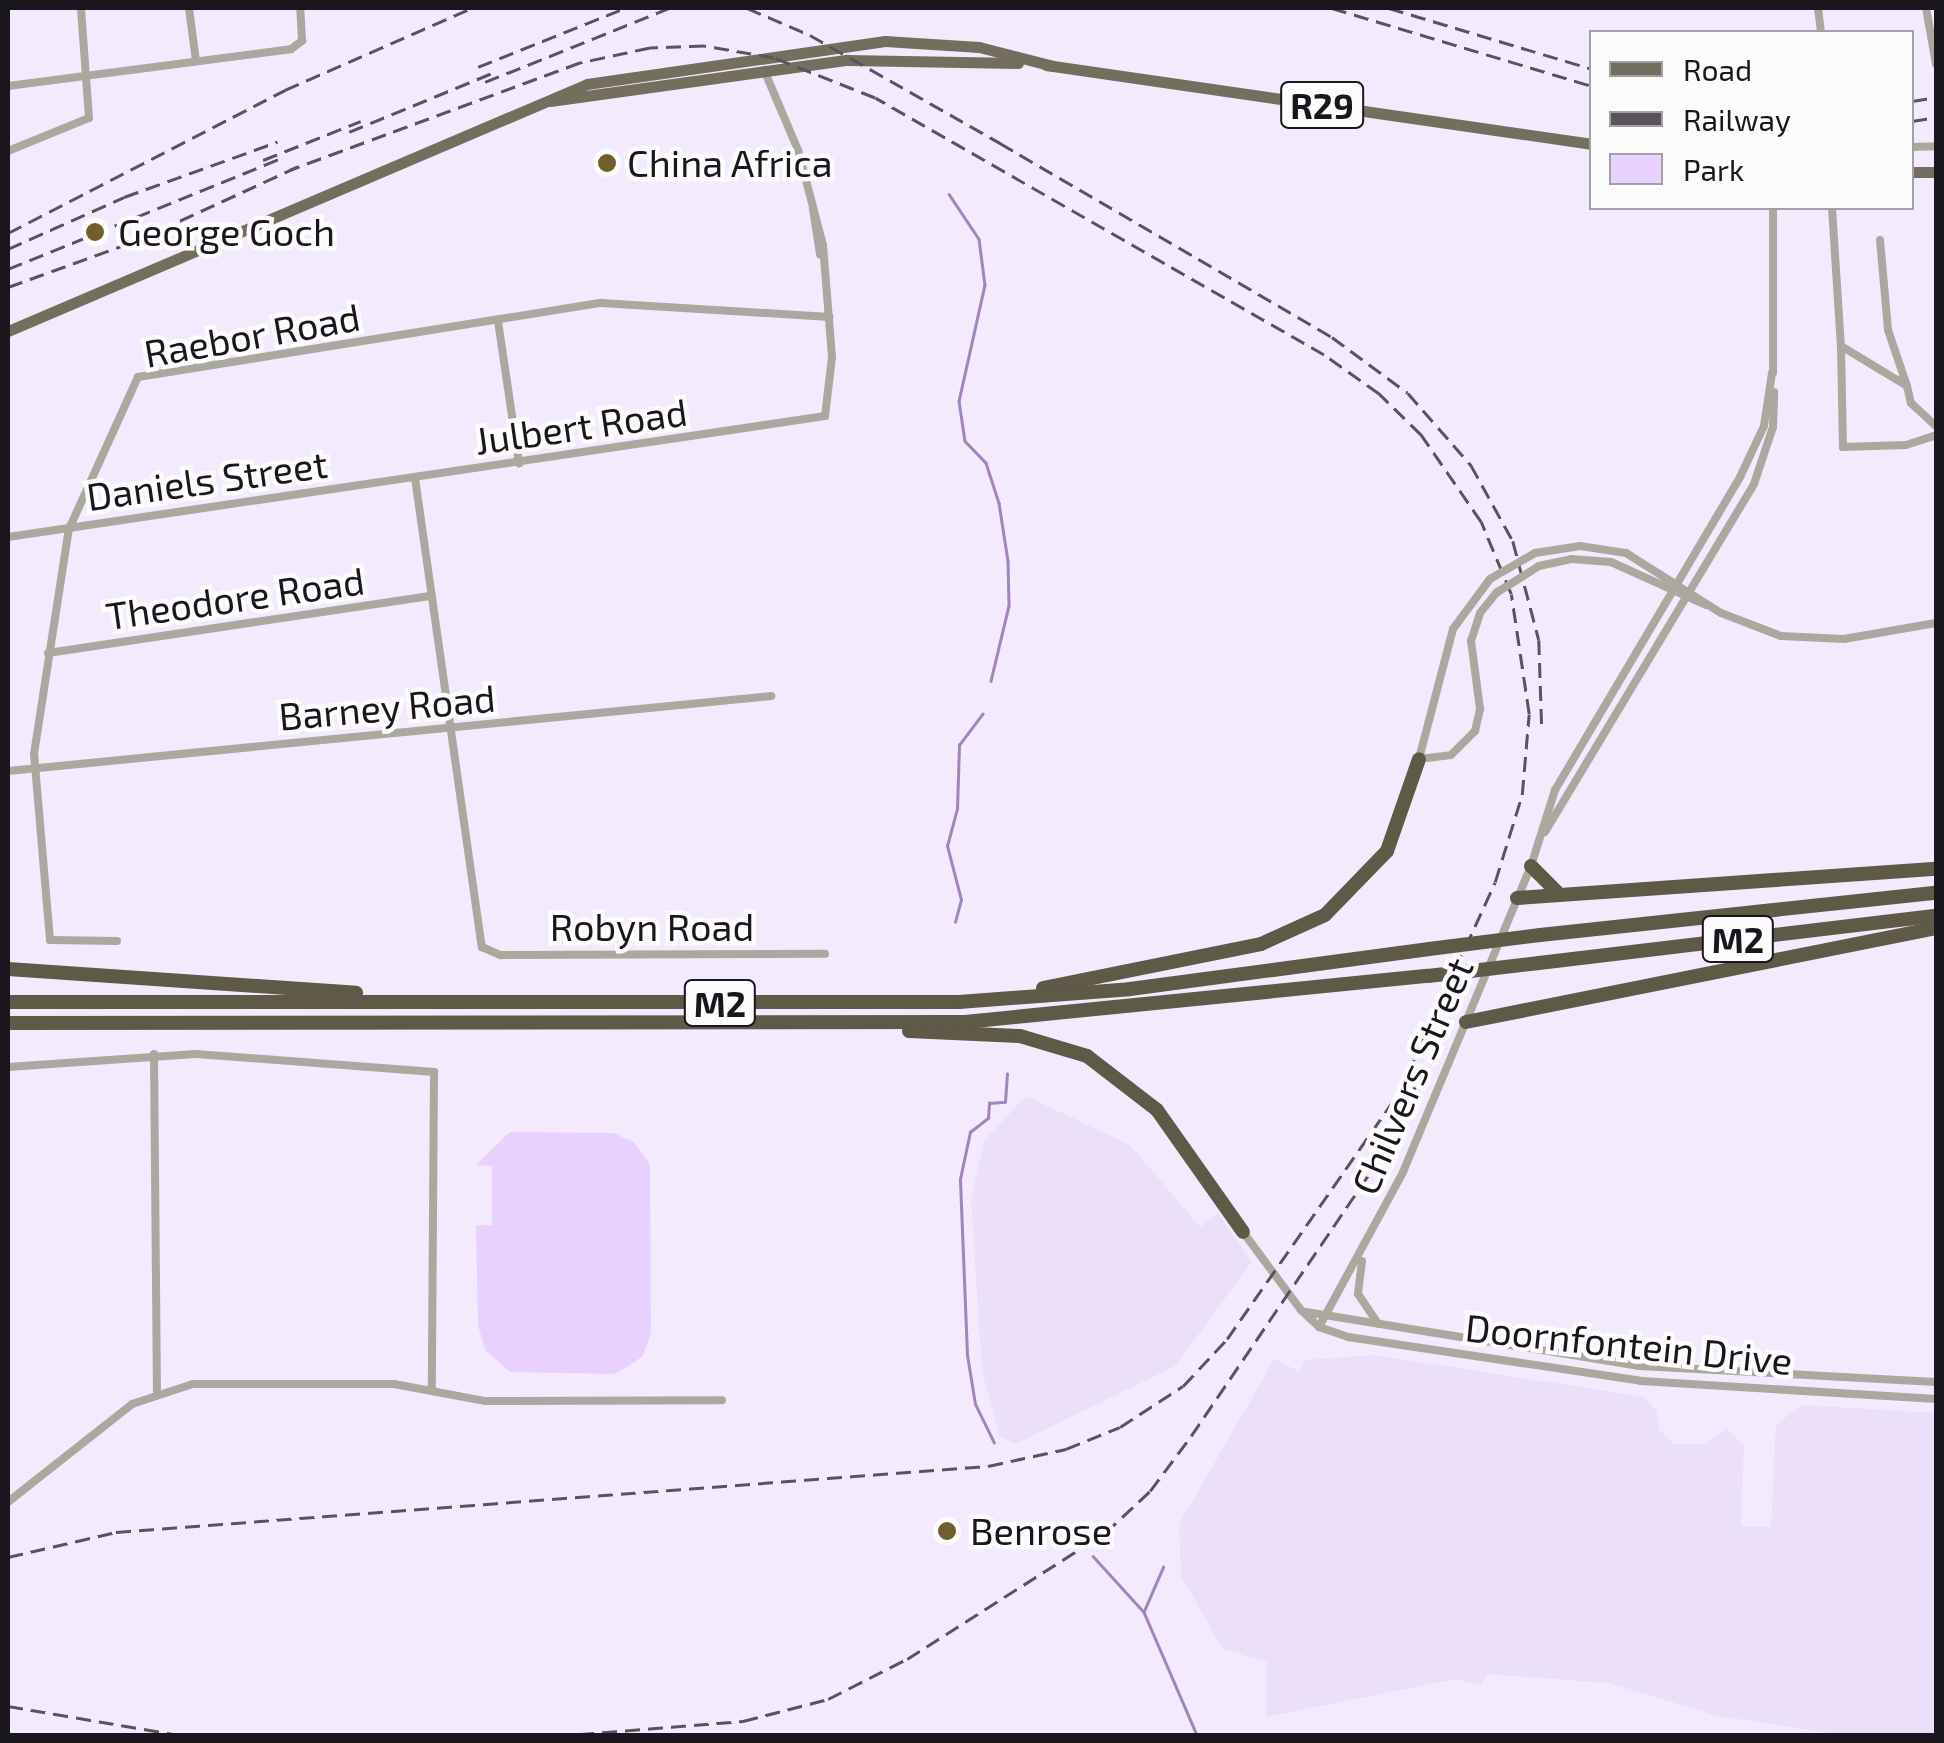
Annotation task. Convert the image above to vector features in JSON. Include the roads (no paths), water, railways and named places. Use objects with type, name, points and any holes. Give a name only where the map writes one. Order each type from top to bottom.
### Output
[{"type":"highway","points":[[803,1004],[1032,990],[1204,959],[1299,930],[1346,900],[1386,850],[1419,759]]},
{"type":"highway","points":[[1531,866],[1557,892]]},
{"type":"highway","points":[[1517,898],[1557,892],[1936,869]]},
{"type":"highway","name":"M2","points":[[8,1002],[475,1000],[803,1004],[1052,996],[1540,935],[1936,893]]},
{"type":"highway","name":"M2","points":[[8,1025],[811,1023],[1051,1018],[1936,916]]},
{"type":"highway","points":[[1466,1022],[1936,928]]},
{"type":"highway","points":[[8,969],[475,1000]]},
{"type":"highway","points":[[811,1023],[1020,1036],[1087,1056],[1156,1110],[1243,1232]]},
{"type":"main road","name":"R29","points":[[8,331],[536,104],[610,78],[814,50],[927,42],[1053,66],[1589,144]]},
{"type":"main road","points":[[814,50],[818,64]]},
{"type":"main road","name":"R29","points":[[536,104],[818,64],[915,56],[1053,66]]},
{"type":"street","points":[[8,151],[62,134],[89,118],[90,74],[81,8]]},
{"type":"street","points":[[189,8],[196,61]]},
{"type":"street","points":[[8,86],[291,49],[302,41],[300,8]]},
{"type":"street","points":[[1926,8],[1935,62]]},
{"type":"street","points":[[758,58],[798,150],[813,208],[830,317]]},
{"type":"street","name":"Chilvers Street","points":[[1540,839],[1686,600],[1765,458],[1774,419],[1774,210]]},
{"type":"street","points":[[1832,210],[1842,346],[1842,447],[1906,446],[1936,435]]},
{"type":"street","points":[[1880,240],[1888,330],[1911,404],[1936,426]]},
{"type":"street","name":"Raebor Road","points":[[117,941],[50,940],[34,768],[69,529],[117,410],[138,377],[642,302],[830,317]]},
{"type":"street","name":"Julbert Road","points":[[415,478],[755,429],[828,413],[830,317]]},
{"type":"street","points":[[498,321],[519,463]]},
{"type":"street","points":[[1842,346],[1907,386]]},
{"type":"street","name":"Chilvers Street","points":[[1322,1323],[1364,1252],[1466,1022],[1571,757],[1757,443],[1772,372]]},
{"type":"street","points":[[415,478],[450,729]]},
{"type":"street","name":"Daniels Street","points":[[8,537],[415,478]]},
{"type":"street","points":[[1710,606],[1678,581],[1610,549],[1535,553],[1490,578],[1454,629],[1419,759],[1451,755],[1476,731],[1480,708],[1471,641],[1480,613],[1496,593],[1539,566],[1601,560],[1764,632],[1814,640],[1936,623]]},
{"type":"street","name":"Theodore Road","points":[[48,653],[430,596]]},
{"type":"street","name":"Barney Road","points":[[8,771],[771,696]]},
{"type":"street","name":"Robyn Road","points":[[450,729],[482,947],[500,955],[825,954]]},
{"type":"street","points":[[154,1054],[157,1392]]},
{"type":"street","points":[[8,1067],[154,1054],[434,1072],[432,1390]]},
{"type":"street","points":[[1243,1232],[1301,1310],[1322,1323]]},
{"type":"street","points":[[1364,1252],[1360,1304],[1388,1328]]},
{"type":"street","name":"Doornfontein Drive","points":[[1322,1323],[1388,1328],[1640,1366],[1936,1382]]},
{"type":"street","name":"Doornfontein Drive","points":[[1322,1323],[1348,1338],[1642,1380],[1936,1399]]},
{"type":"street","points":[[8,1502],[132,1404],[157,1392],[194,1384],[394,1384],[486,1402],[722,1400]]},
{"type":"waterway","points":[[949,194],[979,239],[985,285],[959,401],[965,441],[986,463],[999,503],[1008,561],[1009,606],[991,681]]},
{"type":"waterway","points":[[955,922],[961,900],[947,846],[957,809],[959,745],[982,714]]},
{"type":"waterway","points":[[994,1443],[975,1404],[967,1355],[960,1179],[970,1132],[988,1118],[989,1103],[1005,1102],[1007,1074]]},
{"type":"waterway","points":[[1093,1556],[1144,1612],[1197,1735]]},
{"type":"waterway","points":[[1144,1611],[1163,1567]]},
{"type":"railway","points":[[8,233],[285,90],[472,8]]},
{"type":"railway","points":[[478,67],[625,8]]},
{"type":"railway","points":[[485,82],[669,8]]},
{"type":"railway","points":[[747,8],[810,35],[1000,143],[1332,337],[1408,393],[1471,465],[1513,541],[1539,640],[1542,731]]},
{"type":"railway","points":[[1332,8],[1589,85]]},
{"type":"railway","points":[[1389,8],[1589,68]]},
{"type":"railway","points":[[8,1557],[116,1532],[988,1466],[1066,1449],[1120,1427],[1183,1386],[1227,1339],[1398,1094],[1495,882],[1522,795],[1529,714],[1511,594],[1481,522],[1421,435],[1379,394],[1324,355],[875,98],[774,58],[704,46],[650,48],[580,63],[290,170]]},
{"type":"railway","points":[[349,132],[497,71]]},
{"type":"railway","points":[[1914,101],[1936,97]]},
{"type":"railway","points":[[1914,121],[1936,117]]},
{"type":"railway","points":[[263,160],[361,121]]},
{"type":"railway","points":[[8,249],[124,197],[277,142]]},
{"type":"railway","points":[[8,269],[279,159]]},
{"type":"railway","points":[[8,287],[138,240],[303,164]]},
{"type":"railway","points":[[556,1736],[743,1721],[828,1699],[907,1659],[1105,1533],[1150,1491],[1191,1436],[1380,1158],[1415,1087]]},
{"type":"railway","points":[[8,1706],[186,1736]]},
{"type":"place","name":"China Africa","points":[[607,163]]},
{"type":"place","name":"George Goch","points":[[95,232]]},
{"type":"place","name":"Benrose","points":[[947,1531]]}]
